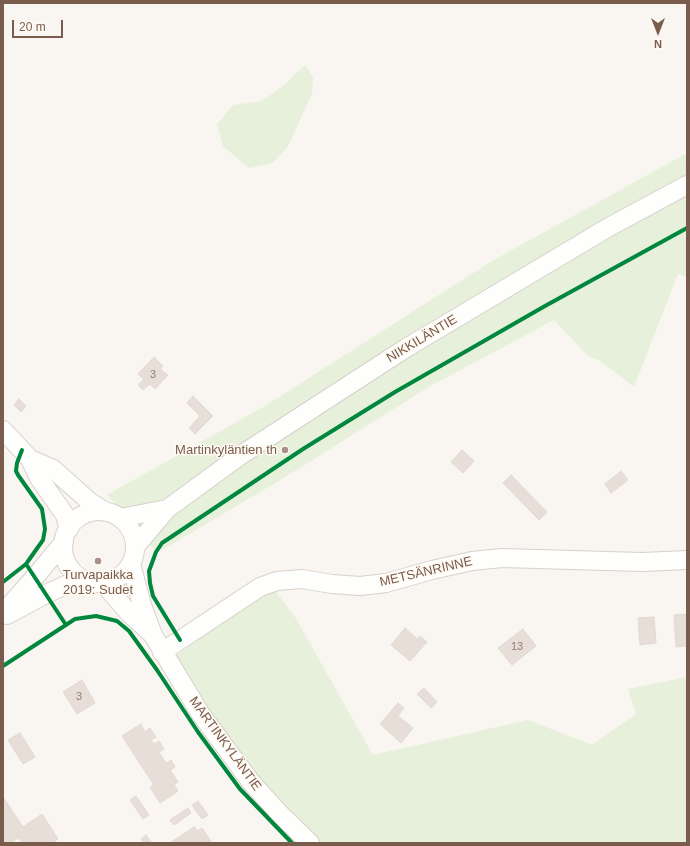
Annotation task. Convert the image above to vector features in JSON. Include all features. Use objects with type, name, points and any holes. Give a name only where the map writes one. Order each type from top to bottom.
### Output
[{"type":"street","name":"NIKKILÄNTIE","points":[[133,555],[167,509],[241,455],[406,348],[609,227],[687,185]]},
{"type":"street","points":[[3,430],[30,459],[39,478],[65,515],[66,535],[64,552],[67,562],[73,571],[81,578],[91,582],[103,583],[114,580],[124,573],[133,555],[134,536],[128,526],[113,515],[90,502],[53,469],[30,459]]},
{"type":"street","name":"NIKKILÄNTIE","points":[[113,515],[167,509]]},
{"type":"street","points":[[3,613],[35,577],[75,521],[84,515],[95,512],[113,515]]},
{"type":"street","name":"MARTINKYLÄNTIE","points":[[133,555],[142,605],[153,635],[162,652],[200,713],[251,782],[309,843]]},
{"type":"street","name":"METSÄNRINNE","points":[[162,652],[260,587],[276,581],[302,579],[332,584],[360,586],[386,583],[472,561],[502,558],[642,562],[687,560]]},
{"type":"street","points":[[3,617],[46,594],[81,578]]},
{"type":"street","name":"MARTINKYLÄNTIE","points":[[103,583],[129,613],[153,635]]},
{"type":"green space","points":[[305,65],[313,77],[312,94],[288,146],[273,163],[249,168],[223,146],[217,124],[233,105],[262,101],[283,86]]},
{"type":"green space","points":[[687,153],[687,277],[678,274],[634,387],[599,360],[589,357],[554,320],[432,385],[282,479],[162,550],[156,552],[107,495],[265,406],[492,261]]},
{"type":"green space","points":[[270,584],[295,617],[373,755],[528,720],[592,745],[636,714],[628,689],[687,677],[687,843],[309,843],[168,662],[195,642],[249,595]]},
{"type":"building","points":[[154,357],[163,366],[160,369],[168,375],[155,389],[150,384],[143,390],[138,385],[144,379],[138,374]]},
{"type":"building","points":[[193,396],[213,416],[195,434],[189,428],[200,416],[187,403]]},
{"type":"building","points":[[19,399],[26,406],[21,412],[14,405]]},
{"type":"building","points":[[462,450],[474,461],[463,473],[451,462]]},
{"type":"building","points":[[621,471],[628,480],[611,493],[605,484]]},
{"type":"building","points":[[511,475],[547,512],[539,520],[503,483]]},
{"type":"building","points":[[687,614],[687,646],[676,647],[674,615]]},
{"type":"building","points":[[654,617],[656,643],[640,645],[638,618]]},
{"type":"building","points":[[405,628],[417,639],[420,636],[427,642],[410,661],[391,645]]},
{"type":"building","points":[[523,629],[536,646],[512,665],[498,648]]},
{"type":"building","points":[[82,680],[95,703],[77,714],[63,692]]},
{"type":"building","points":[[424,688],[437,702],[431,708],[417,694]]},
{"type":"building","points":[[398,703],[404,708],[398,716],[413,728],[401,743],[380,724]]},
{"type":"building","points":[[141,724],[145,732],[150,728],[156,737],[151,740],[154,744],[159,741],[164,749],[159,752],[166,763],[171,760],[175,767],[170,770],[178,782],[174,785],[178,791],[160,803],[150,787],[154,785],[122,736]]},
{"type":"building","points":[[20,733],[35,757],[23,764],[8,740]]},
{"type":"building","points":[[136,796],[149,815],[143,819],[130,800]]},
{"type":"building","points":[[3,797],[23,827],[42,814],[58,839],[52,843],[22,843],[18,838],[11,843],[3,843]]},
{"type":"building","points":[[198,801],[208,815],[202,819],[192,805]]},
{"type":"building","points":[[188,808],[191,813],[174,825],[170,820]]},
{"type":"building","points":[[194,827],[198,831],[202,828],[212,843],[170,843]]},
{"type":"building","points":[[146,835],[152,843],[144,843],[141,839]]},
{"type":"cycle path","points":[[180,640],[153,596],[150,583],[149,571],[156,552],[162,543],[303,449],[395,392],[545,306],[687,228]]},
{"type":"cycle path","points":[[3,582],[26,564],[43,540],[45,529],[42,509],[16,471],[17,463],[22,450]]},
{"type":"cycle path","points":[[26,564],[66,625]]},
{"type":"cycle path","points":[[3,666],[75,619],[96,616],[117,621],[129,631],[198,732],[240,789],[292,843]]},
{"type":"place","name":"Martinkyläntien th","points":[[285,450]]},
{"type":"place","name":"Turvapaikka 2019: Sudet","points":[[98,561]]}]
